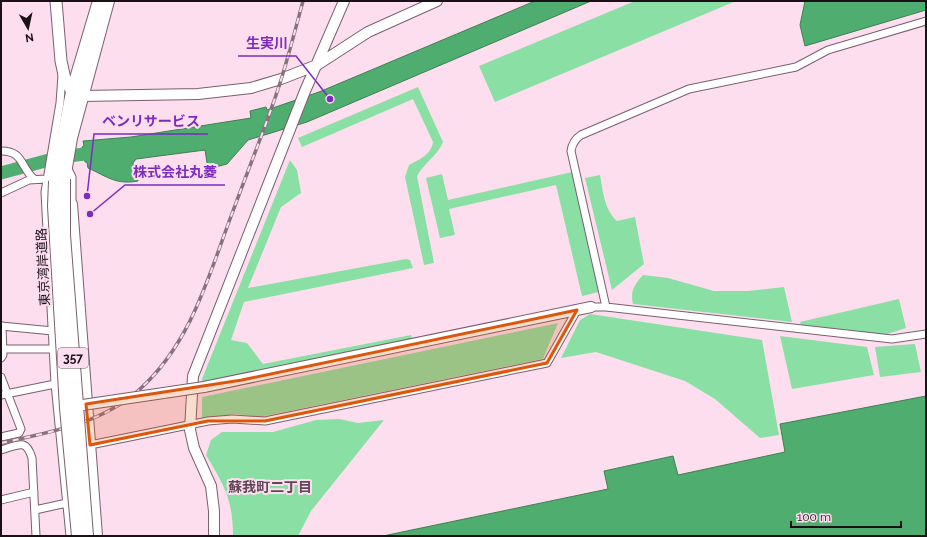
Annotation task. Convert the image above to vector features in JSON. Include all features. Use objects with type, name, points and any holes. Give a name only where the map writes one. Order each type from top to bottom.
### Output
[{"type":"highway","name":"東京湾岸道路","points":[[77,94],[99,1]]},
{"type":"highway","name":"東京湾岸道路","points":[[87,536],[71,407],[54,194],[62,136],[108,1]]},
{"type":"highway","name":"東京湾岸道路","points":[[62,136],[66,165],[64,179],[64,235],[78,536]]},
{"type":"main road","points":[[56,1],[65,78],[77,94]]},
{"type":"street","points":[[214,536],[214,511],[211,486],[194,448],[190,425],[193,376],[288,133],[344,1]]},
{"type":"street","points":[[77,94],[198,94],[251,88],[281,80],[316,65],[368,32],[437,1]]},
{"type":"street","points":[[606,307],[571,151],[576,139],[581,135],[689,89],[796,67],[828,50],[926,21]]},
{"type":"street","points":[[62,61],[62,136],[46,176],[55,384],[70,536]]},
{"type":"street","points":[[1,151],[15,153],[19,157],[29,175],[34,180]]},
{"type":"street","points":[[66,165],[72,178],[72,204],[97,536]]},
{"type":"street","points":[[1,193],[46,176]]},
{"type":"street","points":[[71,407],[204,387],[591,307],[606,307],[892,339],[926,334]]},
{"type":"street","points":[[90,445],[208,421],[232,419],[265,421],[547,363],[577,310]]},
{"type":"street","points":[[1,358],[3,350],[2,326],[53,331]]},
{"type":"street","points":[[3,350],[54,349]]},
{"type":"street","points":[[1,377],[5,394],[21,429],[19,432],[1,437]]},
{"type":"street","points":[[5,394],[55,384]]},
{"type":"street","points":[[58,426],[87,418]]},
{"type":"street","points":[[1,450],[17,445],[27,446],[29,448],[32,458],[36,536]]},
{"type":"street","points":[[1,500],[34,492]]},
{"type":"street","points":[[35,510],[67,502]]},
{"type":"highlighted area","points":[[577,310],[547,363],[265,421],[208,421],[90,445],[86,404],[242,380]]},
{"type":"shaded area","points":[[535,1],[591,1],[307,122],[248,140],[227,164],[208,169],[205,150],[136,159],[133,163],[138,181],[124,182],[112,179],[88,168],[87,162],[85,162],[82,147],[84,146],[83,141],[131,137],[251,118],[250,111],[266,107],[267,110],[319,92]]},
{"type":"shaded area","points":[[635,1],[736,1],[495,102],[479,66]]},
{"type":"shaded area","points":[[805,1],[926,1],[926,10],[805,46],[800,25]]},
{"type":"shaded area","points":[[418,87],[443,142],[438,151],[417,176],[434,263],[424,265],[405,177],[409,165],[421,159],[430,150],[433,142],[413,99],[302,147],[298,138]]},
{"type":"shaded area","points":[[290,160],[297,170],[301,193],[281,207],[248,288],[406,259],[410,260],[413,268],[244,302],[231,340],[247,343],[263,364],[411,335],[413,341],[203,384],[202,379]]},
{"type":"shaded area","points":[[572,172],[599,292],[582,296],[556,185],[449,209],[455,235],[440,238],[426,178],[442,174],[448,200]]},
{"type":"shaded area","points":[[600,175],[605,200],[609,211],[617,221],[635,217],[644,264],[612,290],[585,178]]},
{"type":"shaded area","points":[[643,275],[668,278],[714,291],[748,291],[784,287],[792,322],[633,304],[632,292],[637,282]]},
{"type":"shaded area","points":[[899,299],[906,328],[884,335],[802,328],[800,322]]},
{"type":"shaded area","points":[[590,314],[762,340],[779,435],[760,438],[715,399],[685,381],[596,352],[561,358],[580,320]]},
{"type":"shaded area","points":[[558,323],[543,359],[260,417],[236,414],[202,418],[202,397]]},
{"type":"shaded area","points":[[780,336],[867,347],[874,375],[792,389]]},
{"type":"shaded area","points":[[915,344],[921,372],[880,377],[875,347]]},
{"type":"shaded area","points":[[926,396],[926,536],[383,536],[608,489],[604,471],[673,456],[678,475],[785,452],[780,424]]},
{"type":"shaded area","points":[[339,419],[358,423],[384,420],[311,511],[298,536],[233,536],[233,523],[226,493],[218,475],[206,455],[211,440],[222,432],[273,432],[316,420]]},
{"type":"waterway","points":[[1,173],[60,157],[101,152]]},
{"type":"railway","points":[[1,443],[75,425],[109,411],[140,389],[158,370],[173,350],[186,329],[207,283],[281,80],[303,1]]},
{"type":"place","name":"生実川","points":[[330,99]]},
{"type":"place","name":"ベンリサービス","points":[[87,196]]},
{"type":"place","name":"株式会社丸菱","points":[[90,214]]},
{"type":"district","name":"蘇我町二丁目","points":[[270,487]]}]
